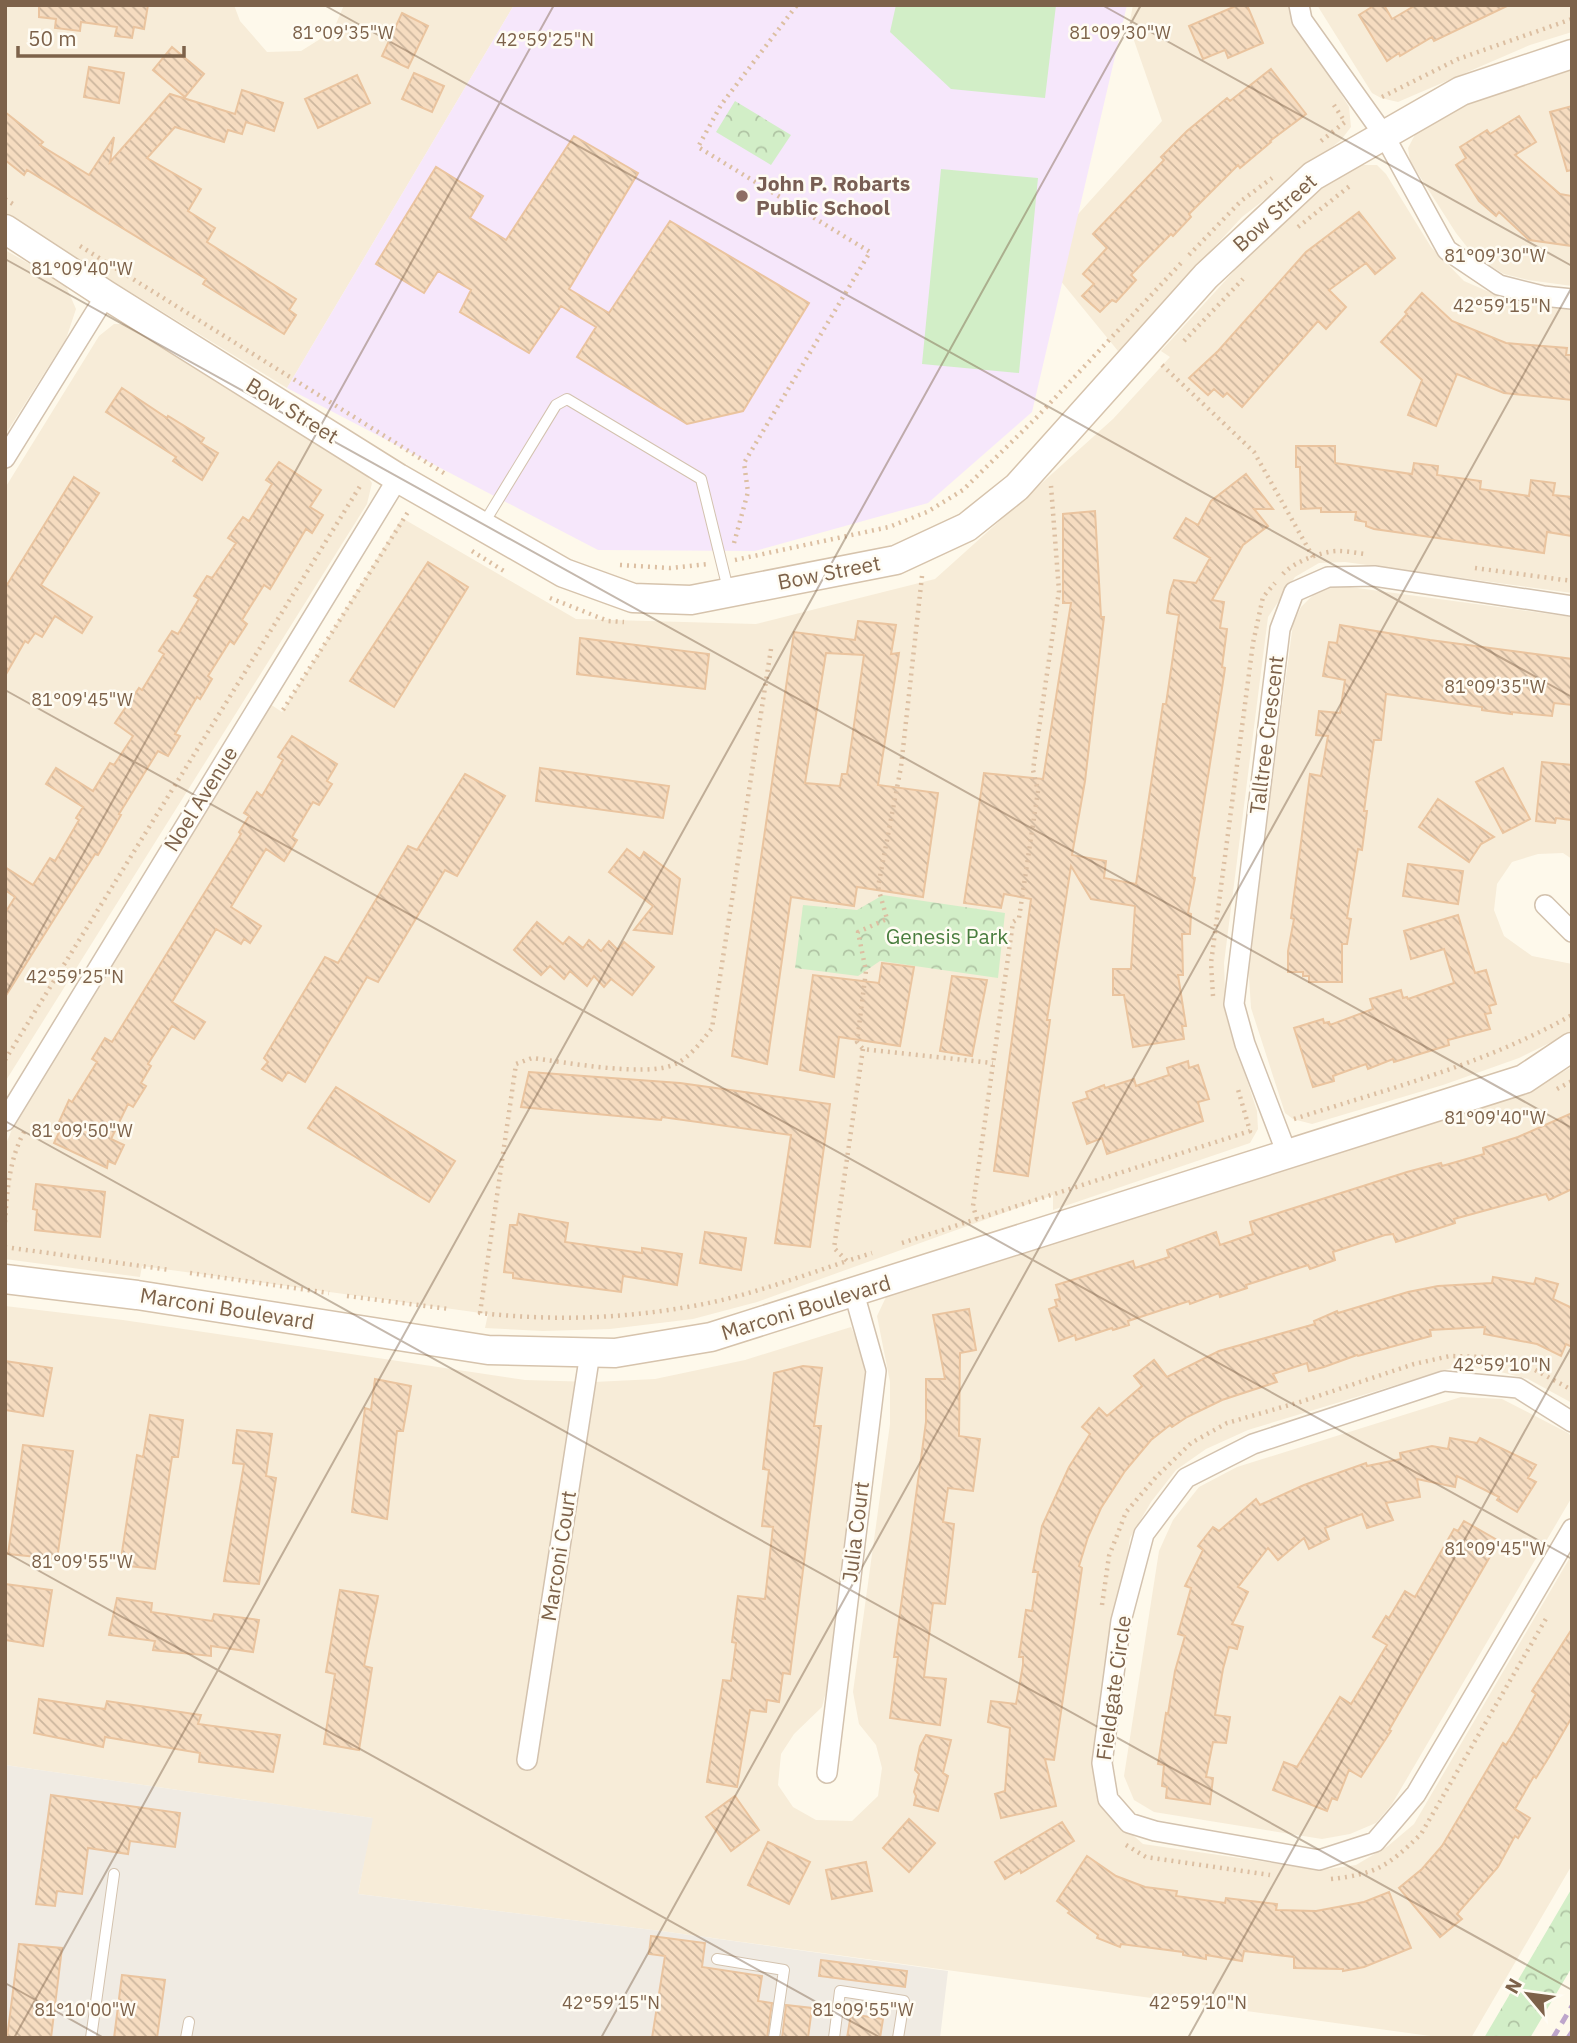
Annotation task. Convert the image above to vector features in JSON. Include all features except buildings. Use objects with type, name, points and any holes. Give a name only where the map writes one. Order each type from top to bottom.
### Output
[{"type":"street","points":[[1299,5],[1302,20],[1384,135],[1447,250],[1499,285],[1544,296],[1572,299]]},
{"type":"street","name":"Bow Street","points":[[11,217],[106,295],[398,478],[564,573],[633,598],[691,600],[896,560],[967,527],[1017,486],[1216,267],[1313,176],[1461,91],[1572,54]]},
{"type":"street","points":[[5,458],[106,295]]},
{"type":"street","name":"Noel Avenue","points":[[5,1121],[398,478]]},
{"type":"street","name":"Talltree Crescent","points":[[1287,1154],[1245,1044],[1234,1004],[1280,629],[1294,592],[1328,577],[1374,576],[1572,606]]},
{"type":"street","points":[[1545,905],[1572,932]]},
{"type":"street","name":"Marconi Boulevard","points":[[5,1279],[137,1295],[488,1350],[615,1353],[711,1337],[1524,1079],[1572,1047]]},
{"type":"street","name":"Julia Court","points":[[827,1773],[876,1371],[854,1293]]},
{"type":"street","name":"Marconi Court","points":[[527,1760],[590,1353]]},
{"type":"street","name":"Fieldgate Circle","points":[[1572,1422],[1518,1388],[1444,1381],[1253,1444],[1186,1478],[1144,1534],[1121,1621],[1102,1763],[1108,1798],[1129,1823],[1155,1831],[1319,1860],[1375,1842],[1416,1794],[1572,1529]]},
{"type":"lane","points":[[482,526],[556,405],[567,399],[701,479],[729,593]]},
{"type":"lane","points":[[91,2038],[114,1874]]},
{"type":"lane","points":[[716,1959],[783,1970],[774,2038]]},
{"type":"lane","points":[[834,2038],[840,1991],[904,2001],[898,2038]]},
{"type":"lane","points":[[186,2038],[189,2022]]},
{"type":"path","points":[[797,5],[721,105],[698,146],[870,252],[744,463],[748,492],[733,546],[732,560],[888,527],[927,512],[963,489],[1038,416],[1241,201],[1272,177]]},
{"type":"path","points":[[1381,98],[1458,59],[1572,19]]},
{"type":"path","points":[[1314,146],[1345,122],[1331,99]]},
{"type":"path","points":[[1296,229],[1356,181]]},
{"type":"path","points":[[5,199],[11,217]]},
{"type":"path","points":[[74,242],[448,475]]},
{"type":"path","points":[[1179,347],[1248,273]]},
{"type":"path","points":[[1153,375],[1170,356]]},
{"type":"path","points":[[1162,365],[1254,452],[1312,557]]},
{"type":"path","points":[[5,1060],[363,481]]},
{"type":"path","points":[[976,1219],[973,1206],[1013,922],[1019,918],[1038,791],[1033,770],[1059,591],[1051,485],[1041,494]]},
{"type":"path","points":[[281,713],[406,511],[418,518]]},
{"type":"path","points":[[462,545],[507,573]]},
{"type":"path","points":[[615,564],[670,568],[721,562]]},
{"type":"path","points":[[922,576],[901,767],[878,887],[887,919],[858,932],[866,971],[857,1042],[863,1049],[993,1063]]},
{"type":"path","points":[[771,649],[712,1028],[697,1048],[673,1065],[638,1070],[532,1058],[516,1064],[480,1313],[536,1319],[618,1317],[695,1306],[872,1253]]},
{"type":"path","points":[[1293,1119],[1481,1059],[1535,1036],[1572,1015]]},
{"type":"path","points":[[847,1261],[834,1248],[863,1049]]},
{"type":"path","points":[[5,1222],[8,1180],[19,1141],[30,1121]]},
{"type":"path","points":[[5,1247],[170,1270]]},
{"type":"path","points":[[190,1273],[329,1293]]},
{"type":"path","points":[[347,1296],[449,1309]]},
{"type":"path","points":[[1101,1611],[1108,1556],[1126,1512],[1156,1477],[1191,1443],[1227,1423],[1414,1364],[1450,1356],[1488,1357],[1525,1365],[1572,1390]]},
{"type":"path","points":[[1328,1880],[1363,1875],[1394,1860],[1421,1834],[1551,1609]]},
{"type":"path","points":[[1125,1844],[1146,1857],[1277,1876]]},
{"type":"shaded area","points":[[5,5],[234,5],[240,21],[267,52],[301,51],[333,31],[344,5],[514,5],[287,388],[5,215]]},
{"type":"shaded area","name":"John P. Robarts Public School","points":[[514,5],[1127,5],[1032,412],[928,503],[755,551],[598,550],[287,388]]},
{"type":"shaded area","points":[[1133,5],[1289,5],[1293,16],[1349,107],[1351,127],[1341,140],[1242,217],[1118,351],[1055,274],[1061,233],[1162,121],[1129,26]]},
{"type":"shaded area","points":[[1317,5],[1572,5],[1572,32],[1530,45],[1398,102],[1372,93]]},
{"type":"shaded area","points":[[1572,63],[1572,286],[1504,274],[1475,257],[1456,233],[1410,161],[1408,148],[1419,127],[1491,92]]},
{"type":"shaded area","points":[[1355,165],[1377,165],[1386,174],[1431,247],[1464,281],[1510,301],[1572,310],[1572,593],[1345,562],[1319,563],[1295,577],[1268,617],[1224,963],[1226,1016],[1257,1111],[1258,1129],[1250,1143],[1053,1210],[1053,1195],[757,1302],[693,1319],[610,1329],[543,1331],[485,1328],[488,1314],[142,1266],[140,1277],[5,1259],[5,1146],[18,1115],[270,704],[282,712],[402,518],[576,619],[756,624],[935,579],[1113,419],[1170,357],[1161,351],[1268,234],[1331,179]]},
{"type":"shaded area","points":[[5,250],[65,284],[76,309],[66,339],[5,435]]},
{"type":"shaded area","points":[[114,324],[130,324],[359,464],[372,483],[367,504],[5,1082],[5,488],[99,336]]},
{"type":"shaded area","points":[[1335,585],[1572,617],[1572,859],[1563,853],[1538,854],[1512,862],[1497,884],[1494,910],[1504,936],[1532,956],[1572,964],[1572,1032],[1519,1058],[1443,1085],[1312,1124],[1293,1119],[1285,1113],[1251,1008],[1248,962],[1293,624],[1301,607],[1315,593]]},
{"type":"shaded area","points":[[1572,1067],[1572,1403],[1528,1379],[1489,1369],[1452,1368],[1248,1430],[1206,1449],[1176,1470],[1151,1502],[1130,1538],[1095,1773],[1118,1822],[1143,1844],[1321,1870],[1356,1865],[1388,1846],[1414,1824],[1572,1554],[1572,1865],[1471,2038],[1445,2038],[661,1931],[358,1894],[372,1818],[5,1765],[5,1306],[123,1320],[525,1380],[594,1382],[655,1379],[745,1360],[851,1327],[861,1350],[867,1383],[831,1672],[822,1707],[794,1734],[781,1754],[778,1785],[793,1807],[816,1820],[852,1821],[878,1796],[882,1768],[876,1745],[859,1724],[853,1692],[890,1424],[890,1382],[877,1316],[886,1297],[1460,1112]]},
{"type":"shaded area","points":[[1461,1397],[1502,1399],[1568,1433],[1572,1437],[1572,1497],[1392,1804],[1376,1823],[1350,1834],[1322,1839],[1154,1812],[1134,1800],[1124,1776],[1159,1551],[1173,1520],[1199,1487],[1237,1467]]},
{"type":"shaded area","points":[[5,1765],[373,1818],[358,1894],[661,1931],[948,1971],[940,2038],[5,2038]]},
{"type":"green space","points":[[896,5],[1056,5],[1045,98],[951,89],[890,32]]},
{"type":"green space","points":[[735,101],[791,135],[771,165],[716,132]]},
{"type":"green space","points":[[941,169],[1038,178],[1019,373],[922,364]]},
{"type":"green space","name":"Genesis Park","points":[[883,895],[1005,913],[998,978],[880,961],[858,976],[795,968],[803,905],[857,910]]},
{"type":"green space","points":[[1572,1888],[1572,1967],[1530,2038],[1484,2038]]},
{"type":"railway","points":[[1553,2038],[1572,2006]]},
{"type":"railway","points":[[1568,2038],[1572,2032]]},
{"type":"place","name":"John P. Robarts Public School","points":[[742,196]]}]
